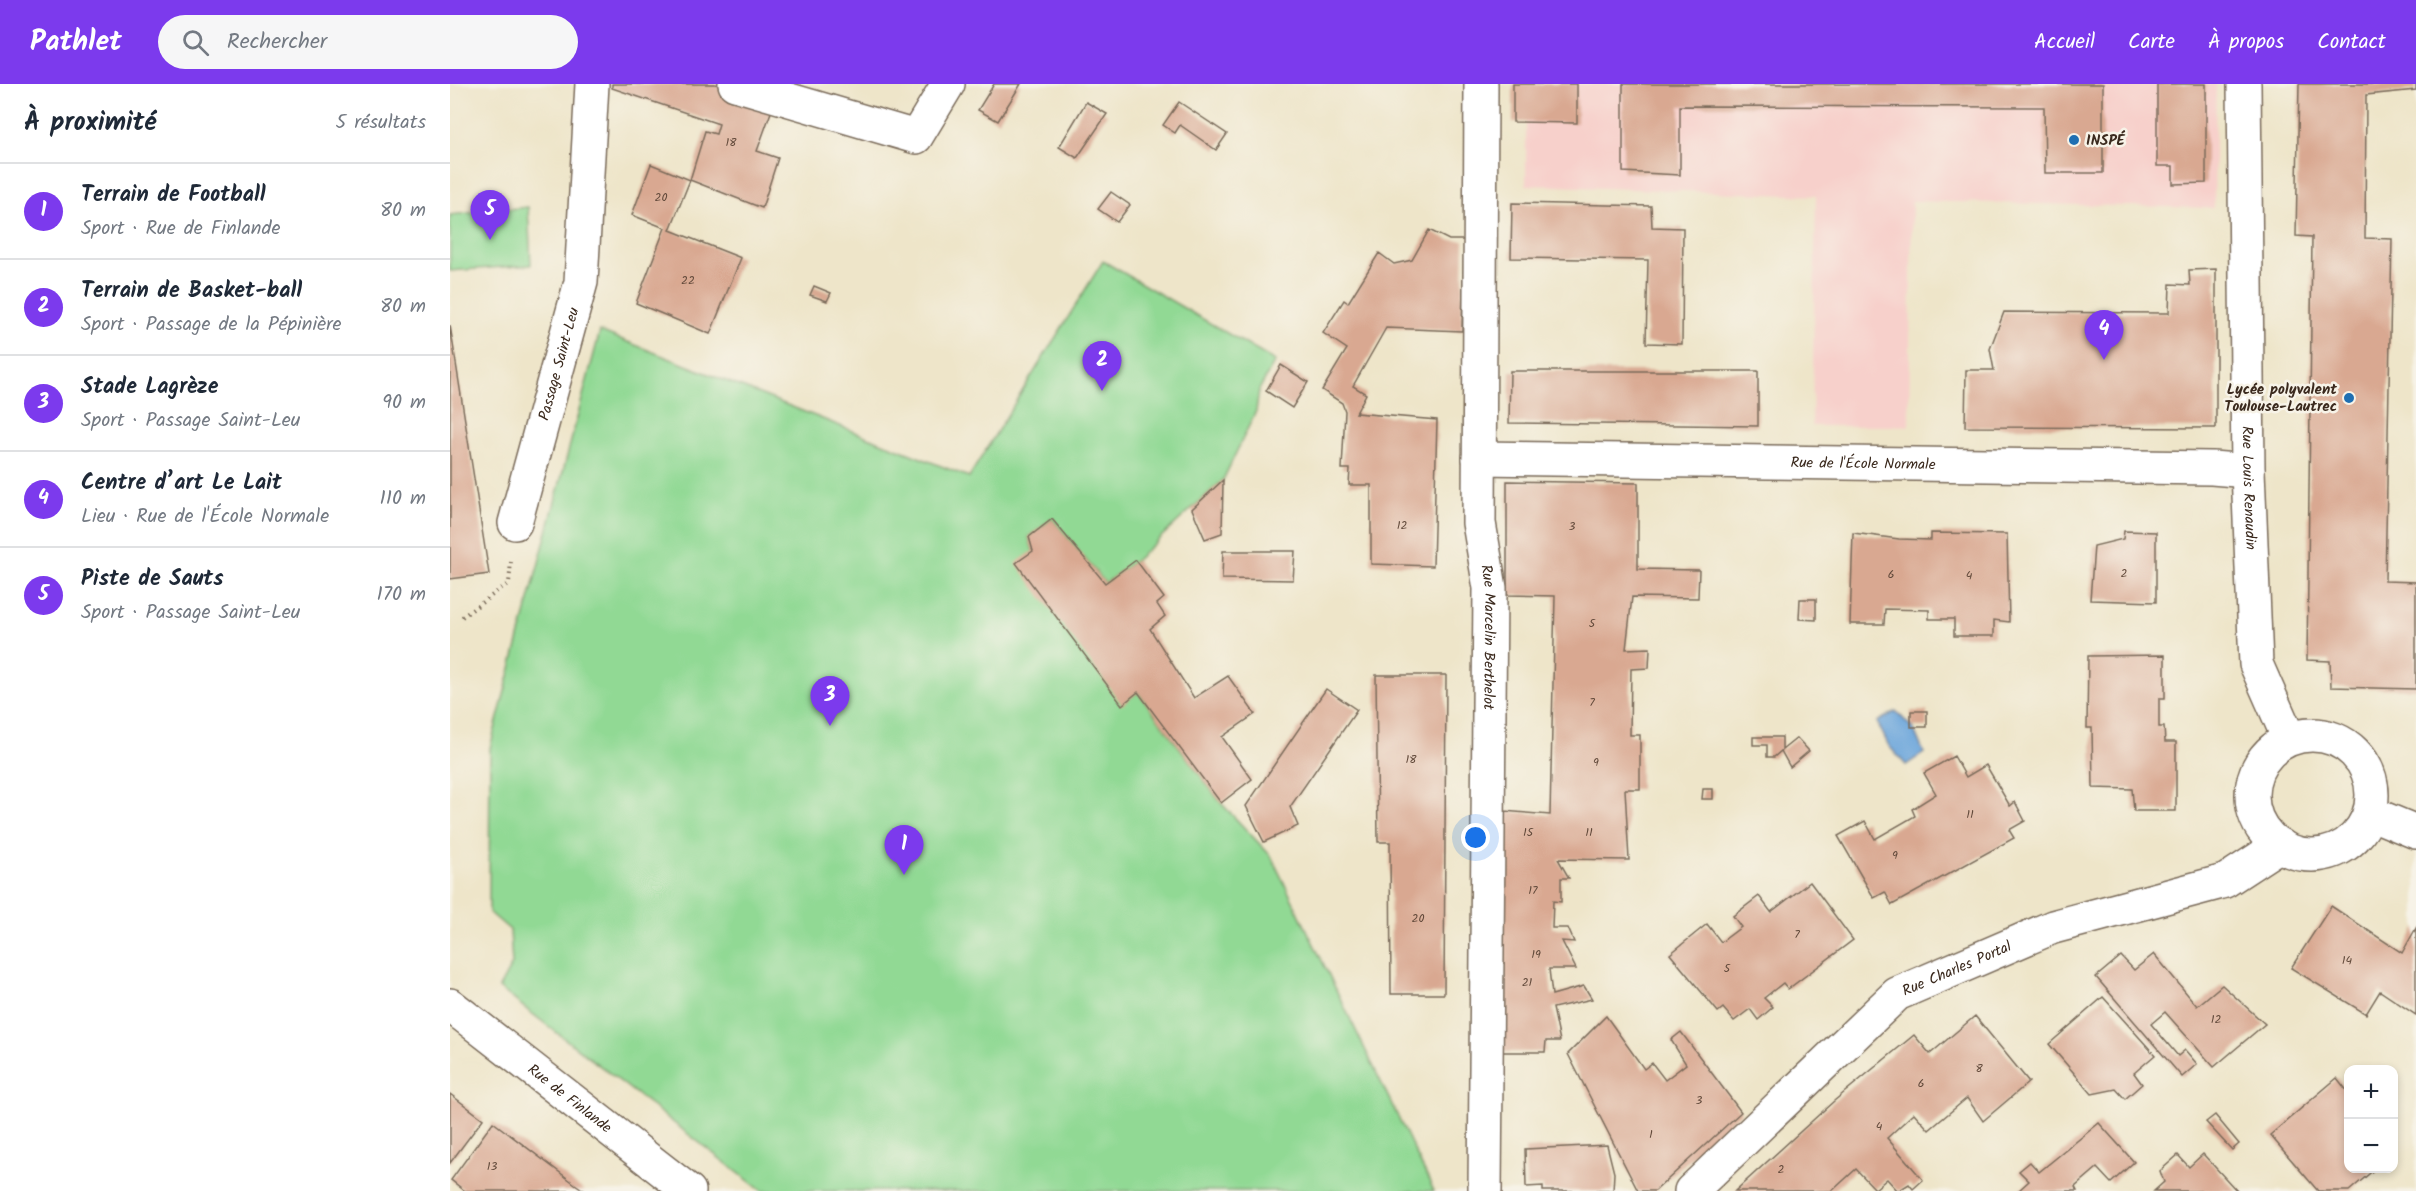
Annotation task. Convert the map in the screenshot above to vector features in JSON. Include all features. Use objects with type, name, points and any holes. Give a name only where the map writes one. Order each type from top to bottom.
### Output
[{"type":"street","name":"Passage Saint-Leu","points":[[515,523],[581,282],[592,84]]},
{"type":"street","points":[[735,84],[916,136],[948,84]]},
{"type":"street","name":"Rue Marcelin Berthelot","points":[[1481,84],[1479,523],[1490,588],[1485,1191]]},
{"type":"street","name":"Rue Louis Renaudin","points":[[2244,84],[2248,471],[2256,664],[2289,740]]},
{"type":"street","name":"Rue de l'École Normale","points":[[1479,458],[2212,468],[2248,471]]},
{"type":"street","points":[[2308,735],[2327,737],[2345,745],[2360,758],[2369,775],[2371,785],[2370,813],[2361,830],[2349,843],[2332,852],[2314,856],[2296,853],[2280,845],[2265,833],[2256,817],[2252,799],[2254,780],[2261,764],[2273,750],[2289,740],[2308,735]]},
{"type":"street","points":[[2370,813],[2416,832]]},
{"type":"street","name":"Rue Charles Portal","points":[[1690,1191],[1896,994],[2053,927],[2225,881],[2280,845]]},
{"type":"street","name":"Rue de Finlande","points":[[450,1005],[689,1191]]},
{"type":"path","points":[[462,616],[509,583],[515,523]]},
{"type":"shaded area","points":[[1526,84],[2216,84],[2214,208],[1912,201],[1909,426],[1812,426],[1816,196],[1526,185]]},
{"type":"green space","points":[[528,207],[531,265],[450,271],[450,215]]},
{"type":"green space","points":[[1103,261],[1275,361],[1259,390],[1256,411],[1223,480],[1136,560],[1105,583],[1052,519],[1029,537],[1033,551],[1122,704],[1138,692],[1221,803],[1271,856],[1434,1191],[762,1191],[499,988],[512,964],[510,930],[489,912],[490,748],[600,331],[969,477]]},
{"type":"water","points":[[1896,711],[1914,730],[1924,753],[1906,765],[1889,746],[1877,722]]},
{"type":"building","points":[[612,84],[715,84],[775,101],[757,151],[778,158],[762,208],[690,180],[705,131],[716,134],[719,124],[612,88]]},
{"type":"building","points":[[994,84],[1021,84],[998,121],[978,110]]},
{"type":"building","points":[[1513,84],[1577,84],[1577,123],[1513,122]]},
{"type":"building","name":"INSPÉ","points":[[1623,84],[2103,84],[2103,173],[2045,173],[2044,107],[1680,106],[1680,175],[1623,172]]},
{"type":"building","points":[[2157,84],[2206,84],[2206,183],[2173,184],[2173,166],[2157,166]]},
{"type":"building","name":"Lycée polyvalent Toulouse-Lautrec","points":[[2299,84],[2416,84],[2416,90],[2366,95],[2365,238],[2392,239],[2385,581],[2416,582],[2416,689],[2331,687],[2330,661],[2307,660],[2312,237],[2296,236]]},
{"type":"building","points":[[1086,102],[1107,114],[1077,158],[1059,147]]},
{"type":"building","points":[[1179,102],[1227,134],[1216,150],[1180,125],[1175,133],[1163,125]]},
{"type":"building","points":[[651,164],[690,180],[670,230],[741,258],[710,334],[636,303],[665,228],[632,215]]},
{"type":"building","points":[[1111,192],[1130,205],[1117,222],[1098,209]]},
{"type":"building","points":[[1512,203],[1651,206],[1652,227],[1683,228],[1682,344],[1646,343],[1648,260],[1511,258]]},
{"type":"building","points":[[1429,230],[1449,240],[1464,240],[1462,331],[1386,328],[1353,386],[1366,394],[1356,413],[1437,420],[1433,566],[1371,564],[1371,485],[1349,485],[1350,469],[1342,469],[1345,411],[1342,403],[1322,390],[1347,349],[1323,333],[1344,300],[1348,303],[1379,253],[1394,264],[1412,260]]},
{"type":"building","points":[[2216,269],[2216,428],[1965,427],[1966,370],[1994,370],[1990,349],[2004,312],[2169,313],[2170,284],[2190,285],[2189,270]]},
{"type":"building","points":[[814,286],[831,293],[827,301],[810,295]]},
{"type":"building","points":[[450,325],[489,574],[450,579]]},
{"type":"building","points":[[1281,365],[1308,382],[1292,408],[1266,391]]},
{"type":"building","points":[[1510,371],[1758,371],[1758,426],[1509,423]]},
{"type":"building","points":[[1223,480],[1222,533],[1205,539],[1192,509]]},
{"type":"building","points":[[1507,481],[1638,483],[1638,569],[1699,570],[1698,598],[1632,597],[1626,649],[1650,648],[1649,668],[1631,669],[1630,735],[1640,735],[1640,789],[1625,789],[1629,860],[1558,859],[1569,878],[1561,878],[1561,902],[1553,901],[1552,928],[1568,928],[1574,942],[1562,941],[1576,969],[1549,969],[1552,995],[1584,986],[1592,999],[1553,1008],[1560,1041],[1546,1041],[1545,1052],[1503,1052],[1504,811],[1550,815],[1555,596],[1507,595]]},
{"type":"building","points":[[1052,519],[1105,583],[1136,560],[1164,598],[1157,604],[1165,616],[1150,629],[1194,698],[1228,676],[1255,714],[1222,737],[1252,779],[1221,803],[1138,692],[1122,705],[1016,563],[1033,551],[1029,537]]},
{"type":"building","points":[[2124,531],[2156,532],[2156,602],[2090,600],[2094,546],[2123,539]]},
{"type":"building","points":[[1853,533],[1899,539],[1931,540],[1931,533],[2007,534],[2009,622],[1994,620],[1994,636],[1954,636],[1954,619],[1929,619],[1929,610],[1885,609],[1884,624],[1850,624]]},
{"type":"building","points":[[1223,551],[1295,551],[1293,580],[1222,579]]},
{"type":"building","points":[[1800,599],[1816,599],[1816,620],[1799,619]]},
{"type":"building","points":[[2165,655],[2165,699],[2159,699],[2159,727],[2164,727],[2165,742],[2176,742],[2176,811],[2134,811],[2132,789],[2093,788],[2092,728],[2087,728],[2088,656]]},
{"type":"building","points":[[1376,675],[1446,675],[1444,994],[1391,994],[1390,842],[1378,842]]},
{"type":"building","points":[[1326,689],[1357,710],[1290,807],[1298,826],[1264,842],[1246,806]]},
{"type":"building","points":[[1911,711],[1927,711],[1927,727],[1911,727]]},
{"type":"building","points":[[1753,737],[1782,737],[1782,750],[1797,738],[1809,751],[1790,767],[1781,751],[1774,757],[1767,757],[1767,745],[1753,745]]},
{"type":"building","points":[[1954,756],[1966,777],[1986,765],[2010,806],[2015,802],[2025,821],[2009,830],[2014,838],[1892,905],[1885,892],[1874,898],[1838,836],[1865,821],[1875,839],[1915,816],[1912,809],[1936,794],[1924,773]]},
{"type":"building","points":[[1703,789],[1713,789],[1713,799],[1702,799]]},
{"type":"building","points":[[1810,882],[1853,940],[1788,989],[1783,983],[1764,998],[1773,1007],[1758,1020],[1750,1009],[1734,1021],[1723,1008],[1718,1012],[1670,954],[1707,924],[1721,942],[1741,927],[1733,916],[1759,896],[1771,912]]},
{"type":"building","points":[[2331,906],[2402,953],[2416,928],[2416,1015],[2380,991],[2366,1014],[2291,968]]},
{"type":"building","points":[[2154,954],[2197,1006],[2222,985],[2265,1024],[2214,1067],[2165,1012],[2151,1024],[2178,1056],[2185,1050],[2197,1064],[2182,1077],[2096,977],[2121,956],[2134,970]]},
{"type":"building","points":[[2103,997],[2155,1055],[2134,1073],[2142,1084],[2125,1099],[2116,1089],[2092,1094],[2049,1044]]},
{"type":"building","points":[[1606,1016],[1644,1069],[1652,1063],[1665,1080],[1686,1064],[1671,1040],[1681,1032],[1741,1112],[1655,1191],[1638,1191],[1568,1054]]},
{"type":"building","points":[[1975,1016],[2029,1082],[1983,1121],[1967,1098],[1929,1130],[1914,1113],[1887,1138],[1923,1180],[1913,1189],[1909,1184],[1898,1191],[1887,1179],[1875,1189],[1856,1169],[1832,1191],[1735,1191],[1834,1101],[1914,1035],[1930,1054]]},
{"type":"building","points":[[2337,1078],[2344,1087],[2344,1173],[2370,1173],[2349,1191],[2318,1191],[2270,1135]]},
{"type":"building","points":[[450,1094],[483,1119],[450,1163]]},
{"type":"building","points":[[2215,1115],[2239,1144],[2232,1150],[2206,1122]]},
{"type":"building","points":[[493,1122],[585,1191],[465,1191],[451,1180]]},
{"type":"building","points":[[2099,1123],[2134,1162],[2111,1183],[2097,1168],[2075,1187],[2077,1191],[2018,1191],[2029,1181],[2019,1171],[2030,1162],[2039,1172]]},
{"type":"building","points":[[1607,1145],[1614,1173],[1613,1191],[1543,1191],[1543,1186],[1526,1187],[1525,1149]]},
{"type":"building","points":[[2203,1154],[2237,1191],[2154,1191],[2164,1182],[2160,1171],[2178,1155],[2189,1167]]},
{"type":"place","name":"INSPÉ","points":[[2074,140]]},
{"type":"place","name":"Piste de Sauts","points":[[490,240]]},
{"type":"place","name":"Centre d’art Le Lait","points":[[2104,360]]},
{"type":"place","name":"Terrain de Basket-ball","points":[[1102,391]]},
{"type":"place","name":"Lycée polyvalent Toulouse-Lautrec","points":[[2349,398]]},
{"type":"place","name":"Stade Lagrèze","points":[[830,726]]},
{"type":"place","name":"Terrain de Football","points":[[904,875]]}]
